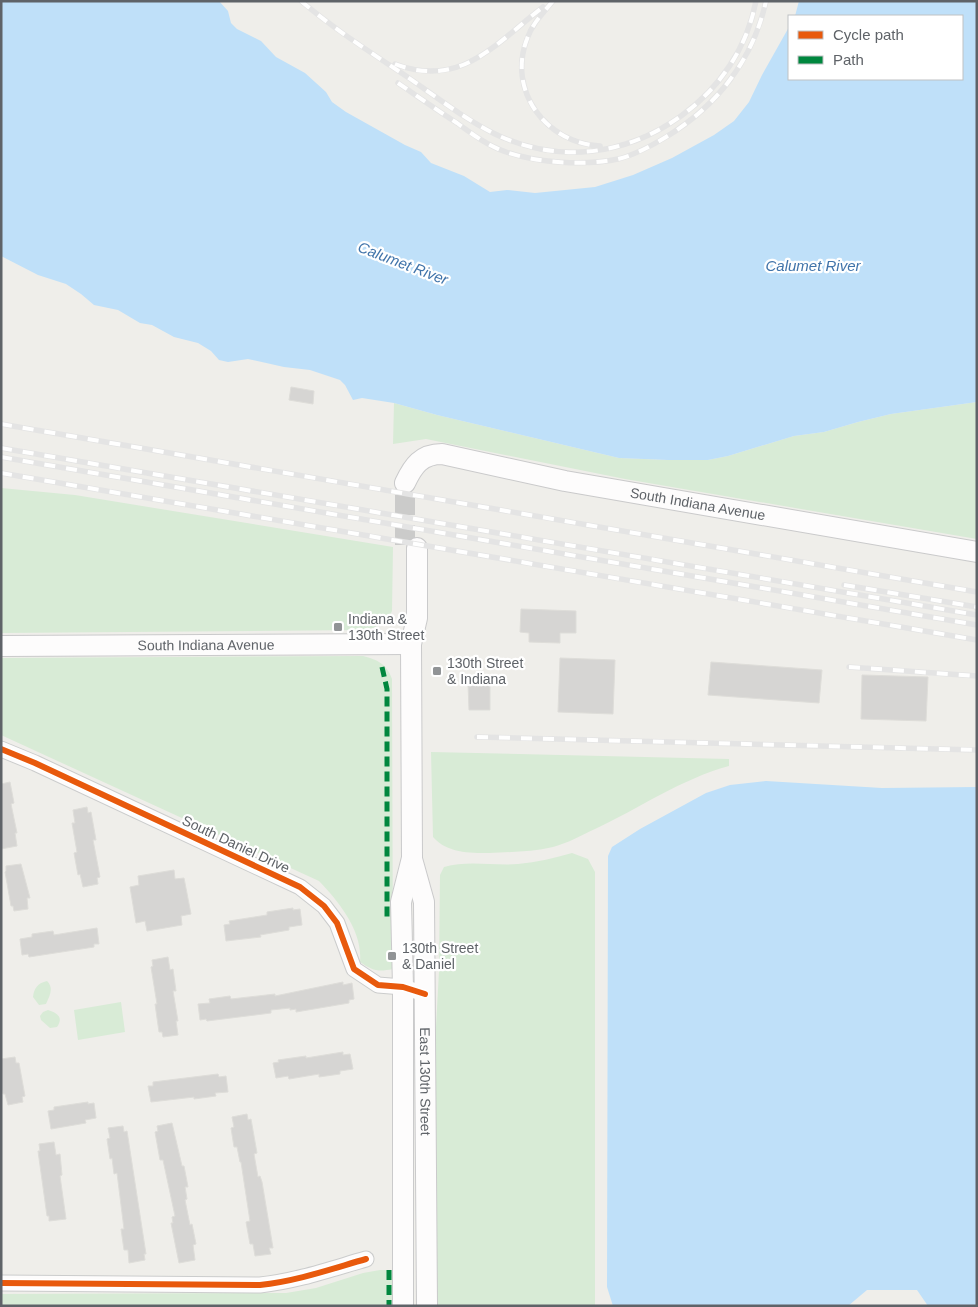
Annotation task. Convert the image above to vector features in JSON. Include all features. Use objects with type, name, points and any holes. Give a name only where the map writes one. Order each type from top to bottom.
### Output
[{"type":"main road","name":"South Indiana Avenue","points":[[411,484],[411,469],[420,460],[426,456],[442,454],[574,483],[977,552]]},
{"type":"main road","name":"East 130th Street","points":[[403,1306],[403,987],[401,902],[412,858],[412,644],[405,618],[411,546]]},
{"type":"main road","name":"South Indiana Avenue","points":[[1,646],[412,644]]},
{"type":"main road","name":"East 130th Street","points":[[412,858],[424,902],[426,1306]]},
{"type":"street","name":"South Daniel Drive","points":[[1,749],[35,763],[300,887],[324,906],[337,924],[354,969],[378,985],[403,987],[425,994]]},
{"type":"street","points":[[1,1283],[260,1285],[299,1279],[366,1259]]},
{"type":"green space","points":[[977,402],[977,539],[625,479],[426,439],[393,444],[394,403],[619,458],[708,460],[728,456],[794,436],[824,432],[891,414]]},
{"type":"green space","points":[[1,488],[75,495],[393,547],[392,611],[381,625],[363,630],[1,633]]},
{"type":"green space","points":[[363,656],[385,666],[392,679],[393,969],[376,970],[360,962],[360,950],[354,928],[342,908],[319,881],[1,735],[1,658]]},
{"type":"green space","points":[[431,752],[729,759],[729,766],[694,778],[612,821],[559,845],[529,851],[474,853],[452,849],[433,837]]},
{"type":"green space","points":[[572,853],[588,859],[595,872],[595,1306],[434,1306],[433,1083],[439,971],[440,875],[444,867],[453,865],[518,864],[546,860]]},
{"type":"green space","points":[[47,981],[51,989],[50,995],[46,1004],[39,1005],[33,997],[34,991],[37,986]]},
{"type":"green space","points":[[121,1002],[125,1032],[78,1040],[74,1010]]},
{"type":"green space","points":[[48,1010],[59,1016],[60,1021],[57,1027],[50,1028],[41,1020],[40,1016]]},
{"type":"green space","points":[[394,1270],[395,1306],[1,1306],[1,1294],[286,1293],[316,1288],[363,1273]]},
{"type":"water","name":"Calumet River","points":[[1,1],[219,1],[228,11],[231,23],[237,29],[261,41],[276,57],[305,73],[326,92],[332,102],[346,112],[421,152],[431,163],[464,176],[490,192],[507,190],[535,193],[595,187],[633,175],[672,158],[714,135],[734,121],[749,102],[788,29],[788,80],[963,80],[963,15],[795,15],[799,1],[977,1],[977,402],[891,414],[824,432],[794,436],[728,456],[708,460],[619,458],[394,403],[362,398],[353,400],[340,380],[310,370],[284,367],[248,359],[228,362],[219,360],[211,351],[198,343],[174,337],[152,325],[140,323],[118,310],[94,305],[66,284],[38,275],[1,256]]},
{"type":"water","points":[[766,781],[882,788],[977,787],[977,1306],[928,1306],[917,1290],[867,1290],[848,1306],[613,1306],[607,1287],[608,856],[612,847],[640,829],[706,793],[730,785]]},
{"type":"building","points":[[291,387],[314,391],[313,404],[289,400]]},
{"type":"building","points":[[521,609],[576,611],[576,633],[560,633],[560,643],[529,642],[529,633],[520,632]]},
{"type":"building","points":[[560,658],[615,660],[613,714],[558,712]]},
{"type":"building","points":[[711,662],[822,670],[819,703],[708,695]]},
{"type":"building","points":[[862,675],[928,677],[926,721],[861,719]]},
{"type":"building","points":[[490,682],[490,710],[469,710],[468,683]]},
{"type":"building","points":[[10,782],[14,803],[11,804],[17,833],[15,833],[17,846],[1,849],[1,784]]},
{"type":"building","points":[[87,807],[88,813],[91,812],[96,840],[93,840],[100,877],[97,878],[98,884],[83,887],[80,874],[78,875],[74,853],[77,852],[72,823],[75,823],[73,810]]},
{"type":"building","points":[[21,864],[30,898],[27,898],[28,909],[14,911],[13,906],[11,906],[5,872],[6,866]]},
{"type":"building","points":[[174,870],[175,879],[184,878],[191,914],[181,916],[182,925],[147,931],[145,921],[136,923],[130,887],[139,885],[138,876]]},
{"type":"building","points":[[293,908],[293,910],[300,909],[302,925],[289,927],[289,930],[260,935],[261,937],[226,941],[224,925],[230,924],[229,921],[267,915],[267,912]]},
{"type":"building","points":[[97,928],[99,944],[94,944],[94,947],[29,957],[28,954],[22,955],[20,939],[32,937],[32,934],[53,931],[54,935]]},
{"type":"building","points":[[168,957],[170,970],[173,969],[176,991],[173,991],[178,1021],[176,1021],[178,1035],[163,1037],[162,1032],[159,1032],[151,967],[153,966],[152,960]]},
{"type":"building","points":[[343,982],[343,985],[352,983],[354,999],[349,1000],[349,1003],[296,1012],[296,1009],[290,1010],[290,1008],[271,1010],[271,1013],[207,1021],[206,1019],[200,1020],[198,1004],[210,1003],[209,999],[230,996],[231,999],[275,994],[275,996]]},
{"type":"building","points":[[343,1052],[343,1055],[350,1054],[353,1069],[340,1071],[340,1074],[319,1077],[319,1074],[289,1079],[288,1076],[276,1078],[273,1063],[279,1062],[278,1060]]},
{"type":"building","points":[[15,1057],[16,1063],[19,1063],[25,1096],[22,1097],[23,1102],[8,1105],[1,1087],[1,1059]]},
{"type":"building","points":[[218,1074],[219,1077],[226,1076],[228,1092],[215,1093],[216,1096],[194,1099],[194,1097],[151,1102],[148,1086],[153,1086],[153,1082]]},
{"type":"building","points":[[88,1102],[88,1104],[94,1103],[96,1118],[85,1120],[86,1123],[51,1129],[48,1111],[54,1110],[54,1107]]},
{"type":"building","points":[[247,1114],[248,1120],[251,1119],[257,1153],[254,1154],[258,1177],[260,1176],[262,1182],[273,1248],[269,1248],[271,1254],[255,1256],[253,1244],[250,1244],[246,1222],[250,1221],[241,1162],[237,1147],[234,1147],[231,1128],[234,1127],[232,1117]]},
{"type":"building","points":[[172,1123],[182,1166],[184,1166],[188,1187],[185,1187],[187,1199],[185,1200],[196,1244],[193,1245],[195,1260],[179,1263],[171,1223],[173,1223],[172,1217],[175,1216],[163,1160],[160,1160],[155,1132],[158,1131],[157,1126]]},
{"type":"building","points":[[123,1126],[124,1132],[127,1131],[146,1254],[144,1254],[145,1260],[129,1263],[128,1250],[124,1250],[121,1229],[124,1229],[117,1173],[114,1174],[107,1139],[110,1138],[108,1128]]},
{"type":"building","points":[[54,1142],[56,1155],[60,1154],[62,1175],[60,1176],[66,1219],[49,1221],[38,1151],[40,1151],[39,1144]]},
{"type":"tunnel","points":[[405,483],[405,545]]},
{"type":"railway","points":[[301,1],[352,40],[449,107],[483,128],[519,143],[567,152],[591,151],[637,140],[660,129],[695,105],[719,80],[739,51],[752,18],[756,1]]},
{"type":"railway","points":[[553,1],[535,24],[527,39],[522,58],[522,77],[527,95],[536,111],[548,125],[563,135],[581,143],[600,146]]},
{"type":"railway","points":[[398,83],[480,139],[506,152],[532,159],[576,163],[618,159],[637,153],[666,137],[684,125],[717,96],[742,62],[752,43],[766,1]]},
{"type":"railway","points":[[395,64],[418,70],[439,71],[458,67],[476,59],[492,48],[543,7]]},
{"type":"railway","points":[[1,424],[977,592]]},
{"type":"railway","points":[[1,448],[977,615]]},
{"type":"railway","points":[[1,457],[977,625]]},
{"type":"railway","points":[[1,473],[977,640]]},
{"type":"railway","points":[[844,585],[977,607]]},
{"type":"railway","points":[[849,667],[977,676]]},
{"type":"railway","points":[[477,737],[977,750]]},
{"type":"marked path","points":[[382,667],[387,689],[387,917]]},
{"type":"marked path","points":[[389,1270],[389,1306]]},
{"type":"cycle path","points":[[1,749],[35,763],[300,887],[324,906],[337,923],[354,969],[378,985],[403,987],[425,994]]},
{"type":"cycle path","points":[[1,1283],[260,1285],[301,1278],[366,1259]]},
{"type":"place","name":"Indiana & 130th Street","points":[[338,627]]},
{"type":"place","name":"130th Street & Indiana","points":[[437,671]]},
{"type":"place","name":"130th Street & Daniel","points":[[392,956]]}]
